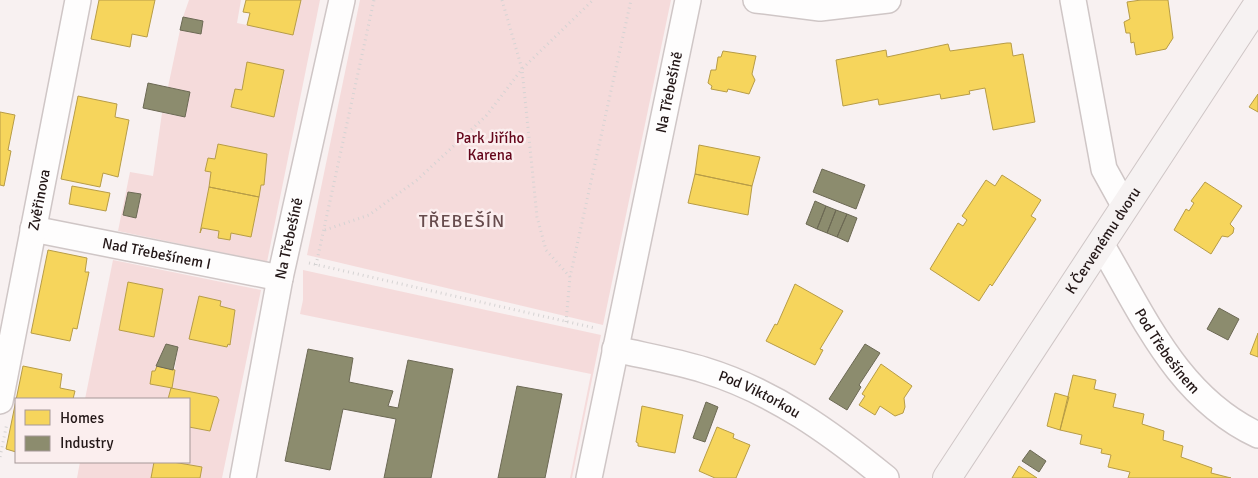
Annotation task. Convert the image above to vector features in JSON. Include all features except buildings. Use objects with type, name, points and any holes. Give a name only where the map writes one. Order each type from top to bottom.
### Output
[{"type":"street","name":"Zvěřinova","points":[[0,401],[78,0]]},
{"type":"street","name":"Na Třebešíně","points":[[243,478],[283,268],[342,0]]},
{"type":"street","name":"Na Třebešíně","points":[[589,478],[688,0]]},
{"type":"street","points":[[756,0],[820,8],[888,0]]},
{"type":"street","points":[[1073,0],[1104,169],[1124,207]]},
{"type":"street","name":"K Červenému dvoru","points":[[947,478],[1258,4]]},
{"type":"street","name":"Nad Třebešínem I","points":[[33,229],[283,268]]},
{"type":"street","name":"Pod Třebešínem","points":[[1101,244],[1150,332],[1173,364],[1218,411],[1258,435]]},
{"type":"street","name":"Pod Viktorkou","points":[[617,340],[733,380],[776,401],[841,441],[886,478]]},
{"type":"path","points":[[316,265],[326,230],[374,0]]},
{"type":"path","points":[[502,0],[522,69],[537,217],[546,250],[570,277]]},
{"type":"path","points":[[326,230],[369,215],[417,180],[486,116],[522,69],[593,0]]},
{"type":"path","points":[[566,322],[570,277],[632,0]]},
{"type":"path","points":[[283,268],[316,265],[566,322],[617,340]]},
{"type":"green space","points":[[189,0],[241,0],[237,23],[293,34],[301,0],[320,0],[267,262],[118,231],[130,172],[153,176],[162,113],[185,117],[190,92],[168,87],[180,30],[201,34],[203,21],[183,17]],"holes":[[[248,62],[282,85],[274,117],[231,107],[235,89],[242,90]],[[218,144],[267,154],[264,185],[261,185],[251,237],[231,233],[229,240],[219,238],[219,231],[202,228],[211,178],[211,172],[205,170],[208,158],[215,159]],[[128,192],[141,194],[136,218],[123,215]]]},
{"type":"green space","name":"Park Jiřího Karena","points":[[360,0],[671,0],[603,325],[307,255]]},
{"type":"green space","points":[[113,260],[261,290],[222,478],[200,478],[202,467],[172,463],[190,463],[190,427],[210,431],[219,400],[216,397],[172,388],[178,347],[166,345],[155,371],[152,371],[150,384],[171,388],[168,398],[85,398]],"holes":[[[128,282],[163,289],[154,337],[119,330]],[[199,296],[221,301],[220,306],[235,310],[230,345],[228,344],[227,347],[190,339]]]},
{"type":"green space","points":[[303,270],[601,335],[572,478],[570,478],[591,374],[300,314],[303,300]]},
{"type":"green space","points":[[80,463],[154,463],[151,478],[77,478]]},
{"type":"district","name":"TŘEBEŠÍN","points":[[462,221]]}]
